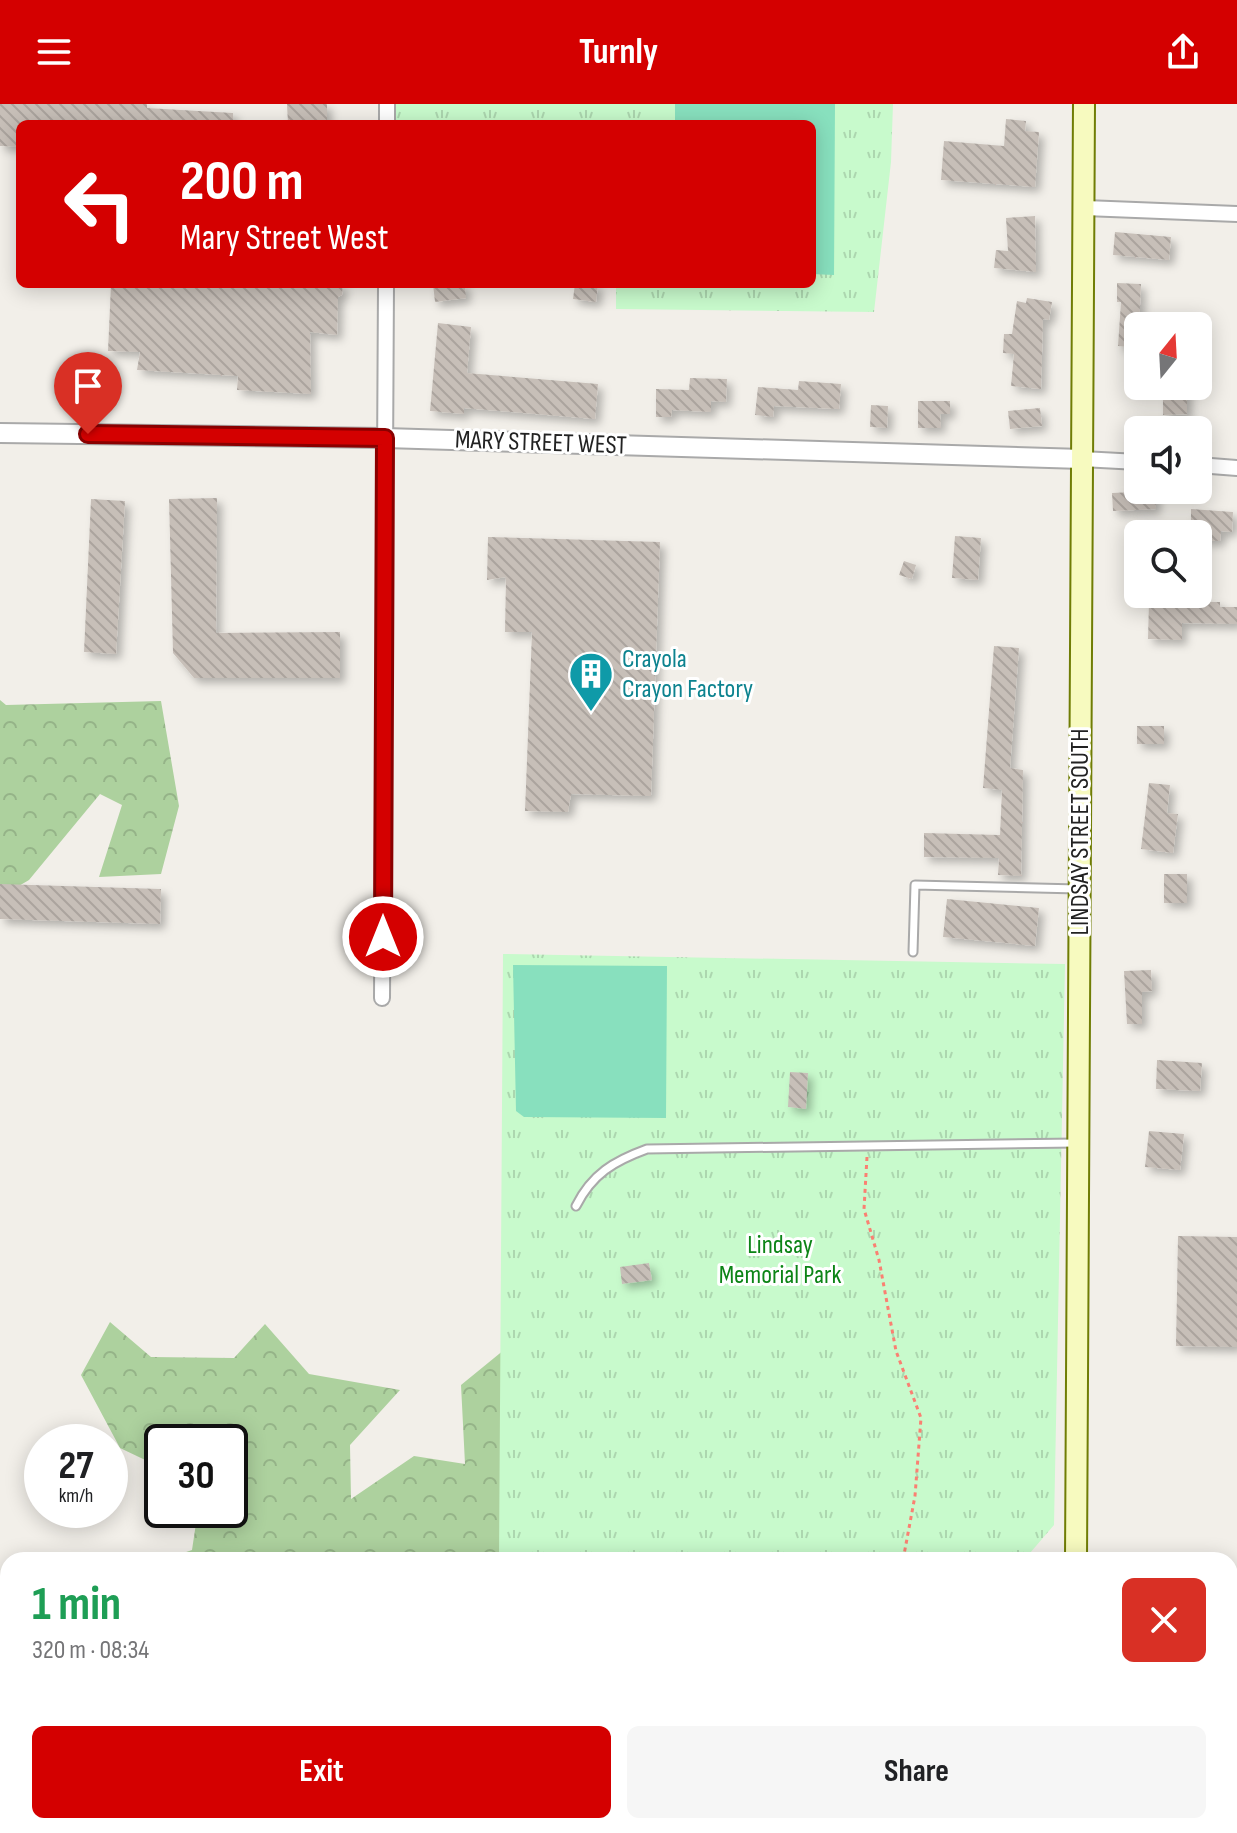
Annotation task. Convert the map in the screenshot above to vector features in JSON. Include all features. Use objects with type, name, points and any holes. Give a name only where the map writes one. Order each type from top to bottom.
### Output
[{"type":"main road","name":"LINDSAY STREET SOUTH","points":[[1076,1552],[1084,104]]},
{"type":"street","points":[[1085,208],[1237,214]]},
{"type":"street","points":[[382,998],[386,288]]},
{"type":"street","name":"MARY STREET WEST","points":[[0,433],[385,438],[1082,459]]},
{"type":"street","points":[[1082,459],[1124,461]]},
{"type":"street","points":[[1212,466],[1237,468]]},
{"type":"lane","points":[[913,952],[915,885],[1080,889]]},
{"type":"lane","points":[[576,1206],[598,1174],[616,1160],[647,1149],[1078,1143]]},
{"type":"path","points":[[867,1145],[864,1209],[882,1272],[896,1351],[921,1418],[915,1496],[904,1552]]},
{"type":"green space","points":[[386,104],[893,104],[891,162],[874,312],[616,309],[616,288],[816,288],[816,120],[385,120]]},
{"type":"green space","points":[[675,104],[835,104],[834,275],[816,274],[816,120],[675,120]]},
{"type":"green space","points":[[0,700],[6,705],[161,701],[179,806],[161,874],[99,877],[122,805],[100,794],[29,880],[0,897]]},
{"type":"green space","name":"Lindsay Memorial Park","points":[[503,954],[1065,964],[1054,1525],[1031,1552],[499,1552]]},
{"type":"green space","points":[[513,965],[667,966],[666,1118],[524,1117],[516,1111]]},
{"type":"green space","points":[[110,1322],[151,1357],[234,1358],[265,1324],[309,1374],[400,1390],[350,1445],[351,1499],[414,1456],[465,1464],[461,1385],[510,1345],[580,1552],[186,1552],[192,1550],[195,1528],[248,1528],[248,1424],[144,1424],[144,1459],[128,1452],[128,1424],[107,1424],[81,1375]]},
{"type":"building","points":[[0,104],[147,104],[147,108],[233,113],[233,120],[16,120],[16,147],[0,146]]},
{"type":"building","points":[[287,104],[327,104],[327,120],[288,120]]},
{"type":"building","points":[[1006,119],[1026,121],[1025,131],[1039,132],[1035,187],[941,180],[944,141],[1004,146]]},
{"type":"building","points":[[1035,216],[1036,272],[994,268],[996,250],[1008,251],[1006,218]]},
{"type":"building","points":[[1115,232],[1171,237],[1169,260],[1113,255]]},
{"type":"building","points":[[1117,283],[1141,284],[1140,312],[1124,312],[1124,347],[1118,346],[1121,302],[1117,302]]},
{"type":"building","points":[[111,288],[343,288],[342,295],[338,297],[337,335],[310,332],[311,394],[237,390],[238,376],[137,370],[140,352],[108,351]]},
{"type":"building","points":[[433,288],[465,288],[466,298],[435,302]]},
{"type":"building","points":[[574,288],[598,288],[596,302],[573,299]]},
{"type":"building","points":[[1027,298],[1052,302],[1049,320],[1043,319],[1041,389],[1011,386],[1014,354],[1003,353],[1004,334],[1012,334],[1017,301],[1026,303]]},
{"type":"building","points":[[438,323],[471,327],[467,373],[598,384],[595,419],[464,408],[464,414],[430,411]]},
{"type":"building","points":[[690,378],[727,379],[726,402],[711,401],[711,412],[672,410],[671,417],[656,417],[656,389],[689,390]]},
{"type":"building","points":[[799,381],[841,384],[839,409],[774,406],[773,417],[755,415],[758,387],[798,390]]},
{"type":"building","points":[[1163,400],[1187,400],[1187,414],[1163,415]]},
{"type":"building","points":[[918,401],[950,401],[950,414],[940,414],[941,428],[918,428]]},
{"type":"building","points":[[871,405],[888,406],[887,428],[870,427]]},
{"type":"building","points":[[1040,408],[1042,426],[1010,429],[1008,411]]},
{"type":"building","points":[[1124,492],[1124,504],[1156,504],[1156,509],[1113,511],[1112,493]]},
{"type":"building","points":[[217,498],[216,633],[340,632],[340,678],[194,678],[173,653],[169,499]]},
{"type":"building","points":[[91,499],[125,501],[116,654],[84,652]]},
{"type":"building","points":[[1191,509],[1233,512],[1232,532],[1221,531],[1220,541],[1212,541],[1212,520],[1191,520]]},
{"type":"building","points":[[955,536],[981,538],[978,580],[952,578]]},
{"type":"building","name":"Crayola Crayon Factory","points":[[488,537],[660,542],[651,796],[571,794],[568,812],[525,811],[532,632],[505,632],[506,577],[487,580]]},
{"type":"building","points":[[904,561],[916,565],[912,579],[899,575]]},
{"type":"building","points":[[1212,602],[1220,602],[1220,607],[1237,607],[1237,624],[1182,623],[1182,640],[1148,639],[1149,608],[1212,608]]},
{"type":"building","points":[[994,646],[1019,648],[1010,768],[1023,770],[1021,876],[998,875],[999,858],[924,857],[924,833],[1000,835],[1002,790],[983,788]]},
{"type":"building","points":[[1137,726],[1164,726],[1164,744],[1137,744]]},
{"type":"building","points":[[1149,783],[1170,785],[1167,813],[1178,814],[1173,853],[1141,849]]},
{"type":"building","points":[[1164,874],[1187,874],[1187,903],[1164,903]]},
{"type":"building","points":[[0,884],[161,889],[160,924],[0,919]]},
{"type":"building","points":[[947,899],[1039,908],[1035,946],[943,937]]},
{"type":"building","points":[[1151,970],[1152,991],[1142,992],[1142,1024],[1127,1024],[1124,971]]},
{"type":"building","points":[[1157,1060],[1202,1063],[1200,1091],[1156,1089]]},
{"type":"building","points":[[790,1072],[808,1073],[806,1109],[788,1107]]},
{"type":"building","points":[[1149,1131],[1184,1134],[1180,1170],[1145,1167]]},
{"type":"building","points":[[1178,1236],[1237,1237],[1237,1347],[1176,1346]]},
{"type":"building","points":[[649,1263],[652,1280],[622,1284],[620,1267]]},
{"type":"place","name":"Crayola Crayon Factory","points":[[591,713]]},
{"type":"route","points":[[88,434],[385,438],[383,937]]}]
